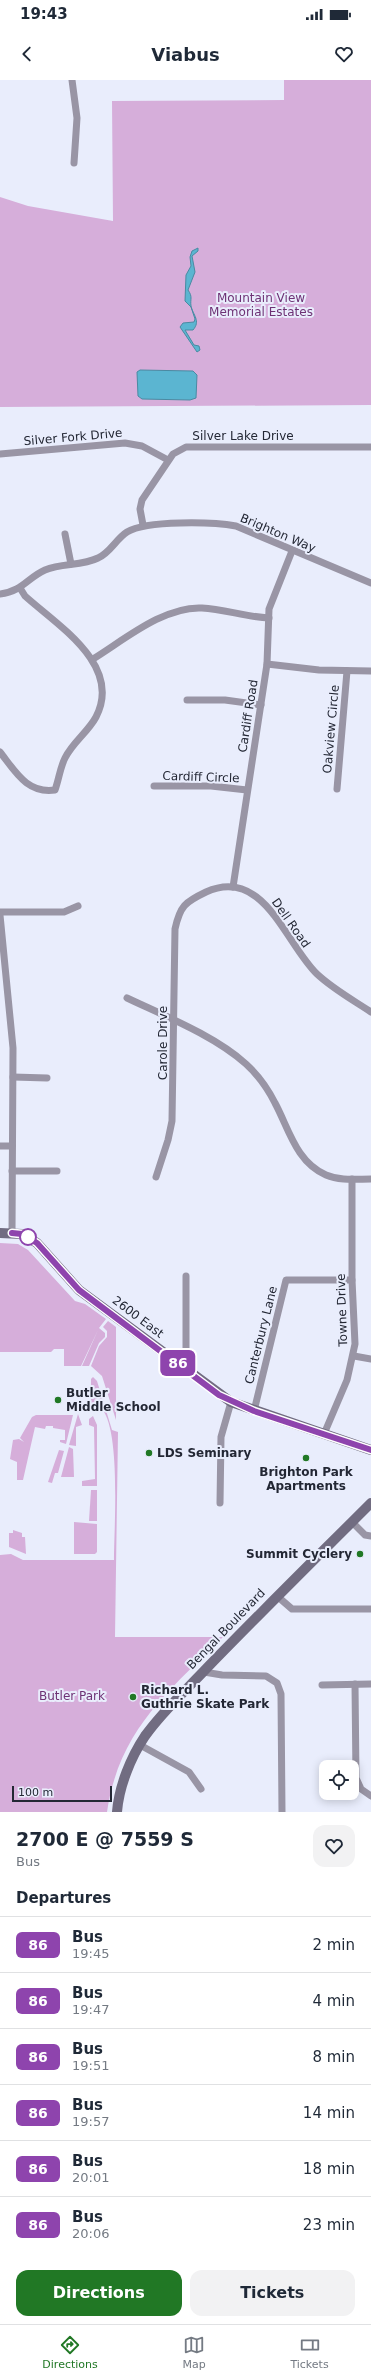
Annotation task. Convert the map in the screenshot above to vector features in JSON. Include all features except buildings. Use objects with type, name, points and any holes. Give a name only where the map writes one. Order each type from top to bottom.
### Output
[{"type":"street","points":[[72,80],[77,118],[74,163]]},
{"type":"street","name":"Silver Fork Drive","points":[[0,454],[125,443],[142,446],[168,460]]},
{"type":"street","name":"Silver Lake Drive","points":[[143,525],[140,504],[168,460],[179,450],[194,446],[371,447]]},
{"type":"street","name":"Brighton Way","points":[[0,594],[20,588],[44,570],[99,558],[122,536],[143,525],[226,524],[236,526],[292,551],[370,581]]},
{"type":"street","points":[[66,534],[71,564]]},
{"type":"street","name":"Cardiff Road","points":[[233,887],[267,664],[268,618],[271,600],[292,551]]},
{"type":"street","points":[[0,752],[28,785],[37,789],[54,790],[65,758],[90,726],[101,705],[102,685],[93,659],[25,596],[20,588]]},
{"type":"street","points":[[93,659],[158,619],[179,610],[203,608],[268,618]]},
{"type":"street","points":[[267,664],[347,671],[371,671]]},
{"type":"street","name":"Oakview Circle","points":[[337,789],[347,671]]},
{"type":"street","points":[[187,700],[225,700],[261,705]]},
{"type":"street","name":"Cardiff Circle","points":[[154,786],[212,786],[247,790]]},
{"type":"street","name":"Carole Drive","points":[[156,1177],[168,1140],[172,1120],[174,934],[182,906],[210,891],[233,887]]},
{"type":"street","name":"Dell Road","points":[[233,887],[261,899],[273,912],[300,955],[316,973],[331,986],[371,1012]]},
{"type":"street","points":[[12,1233],[12,1026],[0,914],[64,912],[78,906]]},
{"type":"street","points":[[127,998],[210,1039],[246,1065],[262,1082],[303,1158],[315,1170],[327,1175],[352,1180],[371,1179]]},
{"type":"street","points":[[13,1077],[47,1078]]},
{"type":"street","points":[[0,1146],[12,1146]]},
{"type":"street","points":[[12,1171],[57,1171]]},
{"type":"street","name":"Towne Drive","points":[[324,1434],[347,1380],[354,1356],[355,1325],[352,1280],[352,1180]]},
{"type":"street","name":"2600 East","points":[[0,1233],[22,1234],[37,1243],[79,1290],[230,1402],[371,1450]]},
{"type":"street","points":[[180,1365],[186,1356],[186,1276]]},
{"type":"street","name":"Canterbury Lane","points":[[254,1411],[286,1280],[352,1280]]},
{"type":"street","points":[[354,1356],[371,1359]]},
{"type":"street","points":[[220,1503],[221,1437],[230,1402]]},
{"type":"street","name":"Bengal Boulevard","points":[[117,1812],[122,1788],[140,1745],[166,1710],[277,1596],[371,1503]]},
{"type":"street","points":[[352,1522],[365,1535],[371,1536]]},
{"type":"street","points":[[277,1596],[292,1609],[371,1609]]},
{"type":"street","points":[[204,1672],[222,1675],[266,1676],[277,1683],[281,1694],[282,1812]]},
{"type":"street","points":[[355,1684],[356,1778],[361,1790],[371,1796]]},
{"type":"street","points":[[322,1685],[371,1684]]},
{"type":"street","points":[[140,1745],[189,1772],[201,1789]]},
{"type":"green space","name":"Mountain View Memorial Estates","points":[[284,80],[371,80],[371,405],[0,407],[0,197],[28,206],[113,221],[112,101],[284,100]]},
{"type":"green space","points":[[0,1243],[18,1244],[28,1250],[75,1301],[85,1304],[106,1319],[99,1328],[105,1333],[105,1337],[99,1343],[89,1366],[82,1366],[98,1330],[81,1366],[64,1366],[64,1349],[54,1349],[51,1352],[0,1352]]},
{"type":"green space","points":[[108,1321],[116,1327],[116,1420],[102,1376],[91,1366],[99,1346],[107,1337],[107,1331],[103,1327]]},
{"type":"green space","name":"Butler Park","points":[[93,1377],[97,1381],[112,1430],[118,1432],[115,1637],[223,1637],[165,1695],[134,1735],[122,1758],[113,1783],[107,1812],[0,1812],[0,1555],[11,1554],[23,1560],[114,1560],[115,1481],[112,1438],[108,1421],[102,1409],[91,1402],[91,1379]]},
{"type":"green space","points":[[78,1414],[82,1425],[76,1427],[76,1446],[69,1445]]},
{"type":"green space","points":[[36,1415],[73,1415],[66,1444],[60,1442],[60,1440],[65,1440],[65,1430],[53,1428],[53,1426],[46,1426],[45,1429],[35,1427],[23,1480],[17,1480],[17,1462],[10,1459],[13,1440],[19,1439],[24,1442],[20,1438],[32,1417]]},
{"type":"green space","points":[[93,1416],[97,1425],[97,1486],[82,1486],[82,1481],[95,1479],[94,1427],[89,1425],[89,1419]]},
{"type":"green space","points":[[69,1447],[73,1449],[74,1477],[61,1477]]},
{"type":"green space","points":[[59,1450],[64,1451],[58,1473],[55,1473],[52,1483],[48,1482]]},
{"type":"green space","points":[[91,1490],[97,1490],[97,1521],[89,1521]]},
{"type":"green space","points":[[74,1522],[97,1524],[97,1552],[95,1554],[74,1554]]},
{"type":"green space","points":[[13,1530],[22,1533],[22,1537],[25,1537],[26,1554],[9,1547],[9,1533],[13,1533]]},
{"type":"water","points":[[198,248],[198,251],[192,256],[195,272],[188,290],[191,298],[191,306],[196,318],[196,324],[193,330],[185,330],[194,345],[199,346],[200,350],[197,352],[180,327],[183,323],[194,322],[195,319],[191,307],[185,301],[186,275],[191,266],[190,257],[192,251]]},
{"type":"water","points":[[140,370],[193,371],[197,375],[196,398],[190,400],[142,399],[138,396],[137,372]]},
{"type":"bus line","name":"86","points":[[12,1233],[22,1234],[37,1243],[79,1290],[230,1402],[371,1450]]},
{"type":"place","name":"Butler Middle School","points":[[58,1400]]},
{"type":"place","name":"LDS Seminary","points":[[149,1453]]},
{"type":"place","name":"Brighton Park Apartments","points":[[306,1458]]},
{"type":"place","name":"Summit Cyclery","points":[[360,1554]]},
{"type":"place","name":"Richard L. Guthrie Skate Park","points":[[133,1697]]}]
